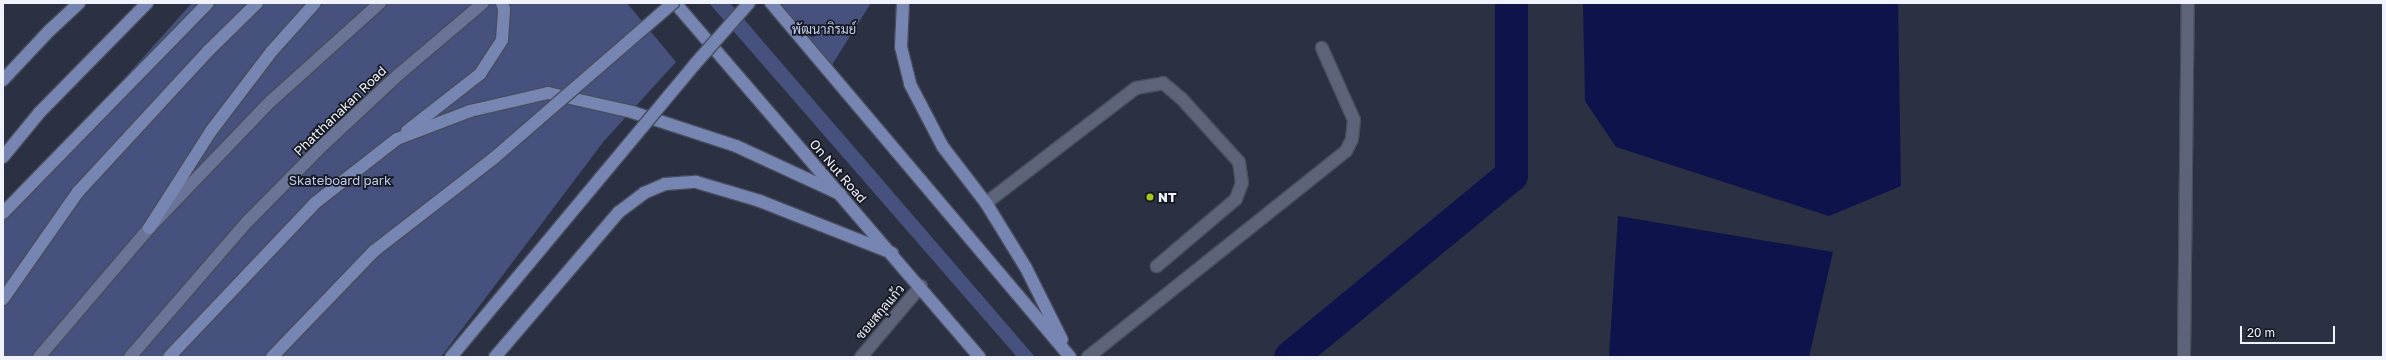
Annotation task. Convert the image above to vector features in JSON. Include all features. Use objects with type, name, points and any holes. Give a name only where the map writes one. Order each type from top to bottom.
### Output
[{"type":"main road","points":[[3,80],[49,31],[79,3]]},
{"type":"main road","points":[[3,157],[40,112],[147,3]]},
{"type":"main road","points":[[3,213],[208,3]]},
{"type":"main road","points":[[3,299],[78,192],[208,51],[257,3]]},
{"type":"main road","points":[[149,228],[211,131],[272,51],[315,3]]},
{"type":"main road","points":[[39,357],[112,269],[149,228],[271,101],[380,3]]},
{"type":"main road","name":"Phatthanakan Road","points":[[130,357],[156,325],[248,221],[324,144],[398,75],[483,3]]},
{"type":"main road","points":[[169,357],[315,203],[480,74],[502,40],[504,9],[502,3]]},
{"type":"main road","points":[[272,357],[374,251],[494,158],[674,3]]},
{"type":"main road","name":"On Nut Road","points":[[674,3],[892,253],[980,357]]},
{"type":"main road","points":[[451,357],[695,64],[749,3]]},
{"type":"main road","points":[[770,3],[1070,357]]},
{"type":"main road","points":[[903,3],[901,47],[910,84],[944,147],[986,203],[1026,268],[1070,357]]},
{"type":"main road","points":[[397,139],[470,111],[548,93],[632,112],[736,146],[840,194]]},
{"type":"main road","points":[[495,357],[619,212],[644,193],[665,184],[696,182],[773,205],[892,253]]},
{"type":"street","points":[[2184,357],[2188,3]]},
{"type":"street","points":[[1088,357],[1346,151],[1352,139],[1354,120],[1322,48]]},
{"type":"street","points":[[986,203],[1136,88],[1163,83],[1181,98],[1239,162],[1242,183],[1236,199],[1156,266]]},
{"type":"street","name":"ซอยสกุลแก้ว","points":[[861,357],[920,286]]},
{"type":"green space","name":"Skateboard park","points":[[192,3],[627,3],[676,62],[604,141],[441,357],[3,357],[3,213]]},
{"type":"green space","points":[[709,3],[730,3],[1035,357],[1017,357]]},
{"type":"green space","name":"พัฒนาภิรมย์","points":[[768,3],[871,3],[828,71]]},
{"type":"shaded area","points":[[1583,3],[1898,3],[1901,186],[1829,216],[1616,147],[1585,101]]},
{"type":"shaded area","points":[[1618,216],[1833,252],[1809,357],[1609,357]]},
{"type":"waterway","points":[[1290,357],[1511,175],[1511,3]]},
{"type":"place","name":"NT","points":[[1150,197]]}]
